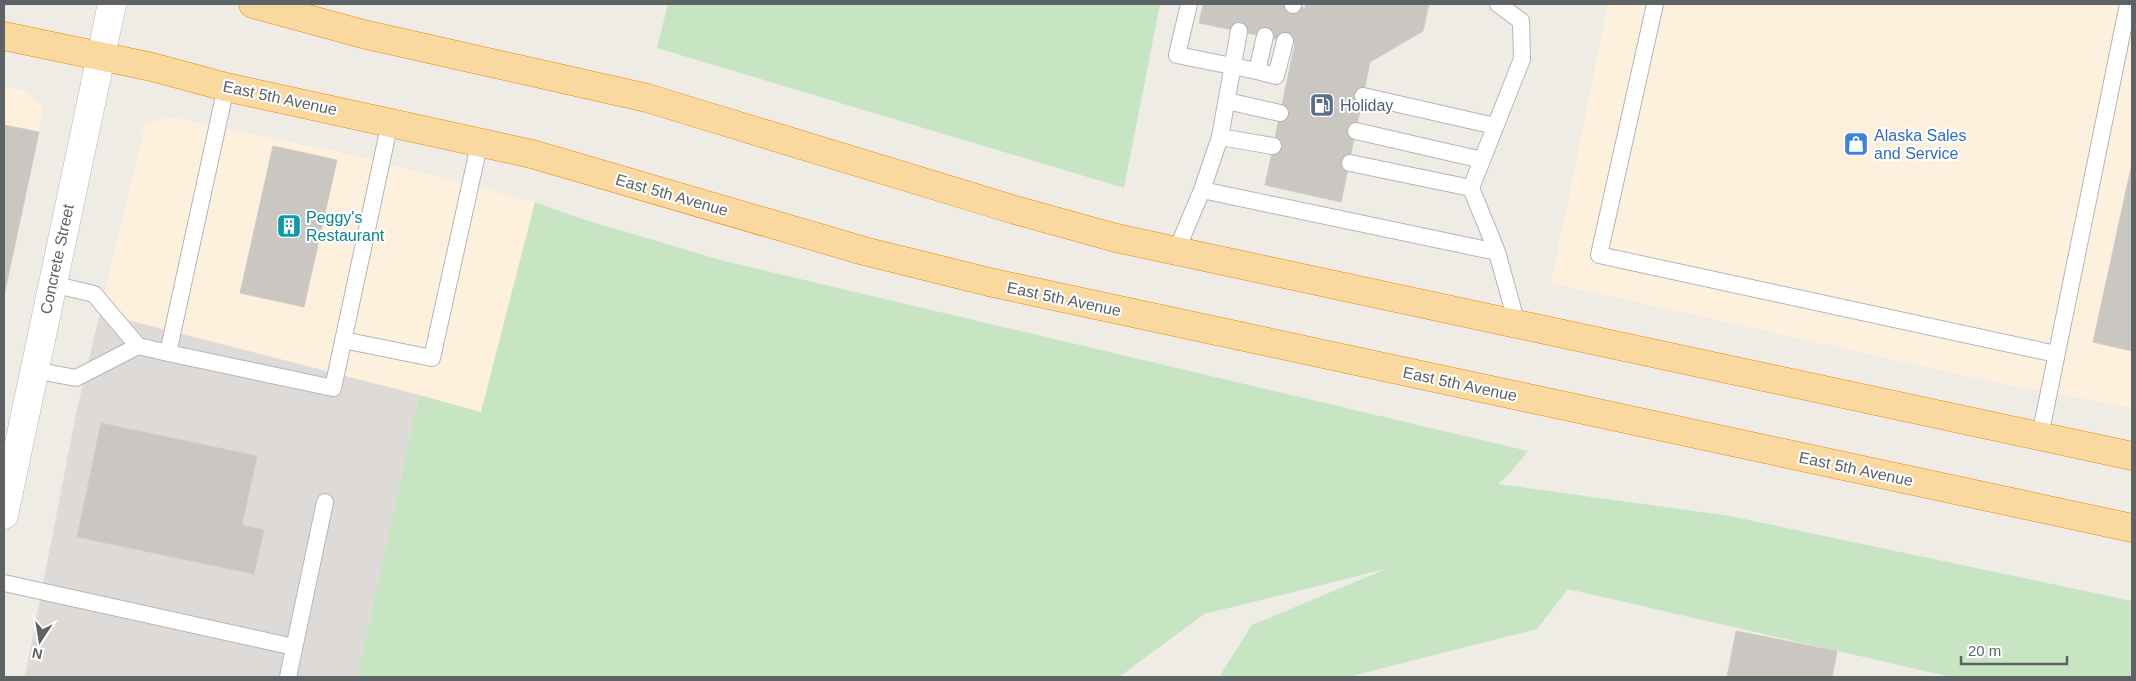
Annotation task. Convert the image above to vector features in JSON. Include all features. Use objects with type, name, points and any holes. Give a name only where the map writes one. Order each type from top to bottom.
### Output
[{"type":"highway","points":[[253,4],[363,34],[647,98],[1037,217],[1176,252],[2132,456]]},
{"type":"highway","name":"East 5th Avenue","points":[[4,36],[532,154],[864,251],[973,279],[2132,528]]},
{"type":"street","name":"Concrete Street","points":[[4,511],[112,4]]},
{"type":"lane","points":[[1189,4],[1177,55],[1282,77],[1285,40]]},
{"type":"lane","points":[[1498,4],[1520,21],[1522,59],[1471,188],[1497,252],[1517,324]]},
{"type":"lane","points":[[1655,4],[1599,255],[2056,354]]},
{"type":"lane","points":[[2032,434],[2056,354],[2128,4]]},
{"type":"lane","points":[[1176,252],[1202,190],[1220,137],[1239,31]]},
{"type":"lane","points":[[1257,71],[1264,36]]},
{"type":"lane","points":[[168,353],[226,87]]},
{"type":"lane","points":[[1363,96],[1496,126]]},
{"type":"lane","points":[[1227,101],[1280,113]]},
{"type":"lane","points":[[52,284],[94,294],[138,346],[333,388],[390,122]]},
{"type":"lane","points":[[1356,130],[1482,160]]},
{"type":"lane","points":[[1220,137],[1273,146]]},
{"type":"lane","points":[[343,340],[432,358],[480,141]]},
{"type":"lane","points":[[1350,163],[1471,188]]},
{"type":"lane","points":[[1202,190],[1497,252]]},
{"type":"lane","points":[[34,370],[76,378],[138,346]]},
{"type":"lane","points":[[288,677],[325,502]]},
{"type":"lane","points":[[4,583],[294,647]]},
{"type":"shaded area","name":"Alaska Sales and Service","points":[[1608,4],[2132,4],[2132,408],[1998,383],[1551,283]]},
{"type":"shaded area","points":[[4,86],[26,91],[43,108],[4,285]]},
{"type":"shaded area","points":[[171,117],[344,153],[535,202],[481,412],[100,313],[145,124]]},
{"type":"shaded area","points":[[100,313],[419,395],[357,677],[25,677],[76,414]]},
{"type":"green space","points":[[668,4],[1160,4],[1124,188],[657,48]]},
{"type":"green space","points":[[535,202],[582,219],[724,261],[1528,451],[1498,484],[1730,516],[2132,601],[2132,677],[1951,677],[1568,589],[1537,629],[1348,677],[1219,677],[1252,625],[1386,569],[1204,614],[1119,677],[357,677],[419,395],[481,412]]},
{"type":"building","name":"Holiday","points":[[1203,4],[1287,4],[1305,8],[1306,4],[1429,4],[1423,31],[1370,62],[1341,202],[1265,185],[1295,43],[1199,23]]},
{"type":"building","points":[[4,125],[39,132],[4,296]]},
{"type":"building","name":"Peggy's Restaurant","points":[[273,146],[337,160],[304,307],[240,293]]},
{"type":"building","points":[[2132,163],[2132,351],[2093,342]]},
{"type":"building","points":[[101,423],[257,456],[242,525],[264,530],[254,574],[77,537]]},
{"type":"building","points":[[1736,631],[1837,651],[1832,677],[1727,677]]},
{"type":"place","name":"Holiday","points":[[1322,105]]},
{"type":"place","name":"Alaska Sales and Service","points":[[1856,144]]},
{"type":"place","name":"Peggy's Restaurant","points":[[289,226]]}]
